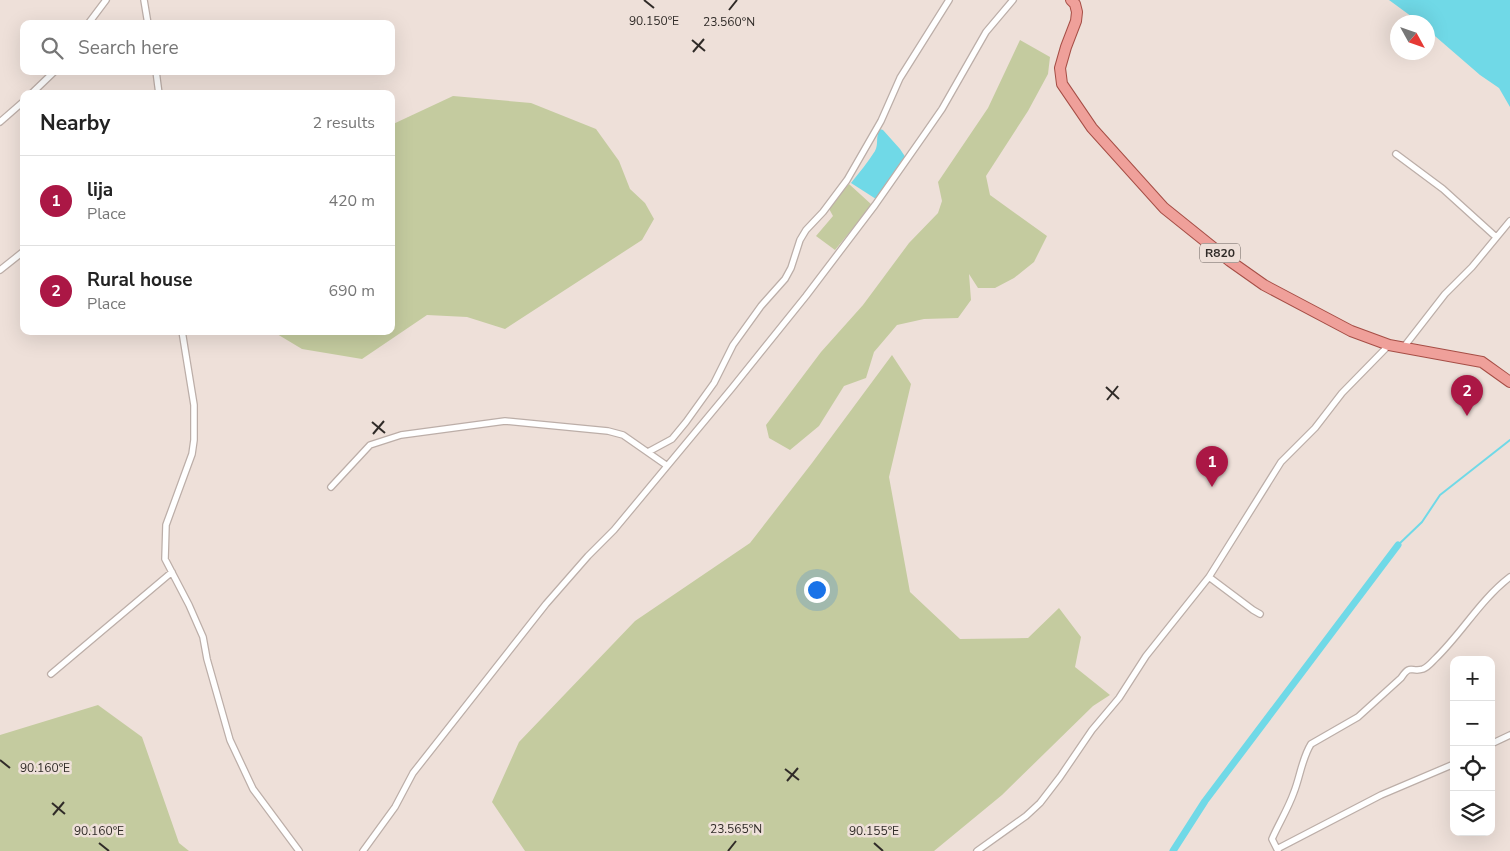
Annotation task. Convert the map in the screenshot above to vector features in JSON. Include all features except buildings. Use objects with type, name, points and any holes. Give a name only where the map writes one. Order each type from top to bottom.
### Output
[{"type":"main road","name":"R820","points":[[1071,0],[1075,4],[1077,12],[1076,21],[1060,68],[1062,84],[1092,128],[1164,208],[1230,261],[1264,285],[1351,331],[1389,345],[1482,362],[1510,382]]},
{"type":"street","points":[[91,20],[106,0]]},
{"type":"street","points":[[144,0],[147,20]]},
{"type":"street","points":[[648,452],[672,438],[686,422],[714,383],[733,345],[760,306],[785,279],[803,235],[847,180],[881,122],[900,78],[948,0]]},
{"type":"street","points":[[363,851],[395,807],[413,773],[546,604],[588,556],[614,530],[806,296],[875,205],[942,109],[986,32],[1013,0]]},
{"type":"street","points":[[35,90],[51,75]]},
{"type":"street","points":[[157,75],[158,90]]},
{"type":"street","points":[[0,122],[20,104]]},
{"type":"street","points":[[1396,154],[1443,189],[1496,237]]},
{"type":"street","points":[[1402,348],[1445,294],[1472,267],[1510,220]]},
{"type":"street","points":[[0,270],[20,254]]},
{"type":"street","points":[[183,335],[194,405],[194,440],[192,454],[166,525],[166,559],[203,637],[207,659],[230,740],[253,789],[299,851]]},
{"type":"street","points":[[977,851],[1026,816],[1040,803],[1092,730],[1119,698],[1146,656],[1209,577],[1281,462],[1315,428],[1342,393],[1389,345]]},
{"type":"street","points":[[330,488],[370,445],[401,435],[506,421],[608,431],[623,435],[666,465]]},
{"type":"street","points":[[51,674],[172,572]]},
{"type":"street","points":[[1209,577],[1260,614]]},
{"type":"street","points":[[1450,766],[1381,795],[1278,850],[1272,839],[1285,816],[1300,778],[1306,751],[1311,744],[1358,717],[1401,678],[1409,668],[1421,670],[1428,666],[1455,638],[1476,609],[1510,577]]},
{"type":"street","points":[[1495,742],[1510,735]]},
{"type":"green space","points":[[1020,40],[1050,57],[1048,74],[1028,111],[986,176],[990,195],[1047,236],[1034,262],[1014,278],[995,288],[978,288],[969,274],[971,300],[958,318],[924,319],[897,325],[874,352],[866,378],[844,386],[819,426],[790,450],[769,438],[766,425],[821,352],[863,305],[909,243],[938,213],[942,201],[938,182],[988,108]]},
{"type":"green space","points":[[453,96],[531,103],[596,129],[619,161],[630,189],[645,203],[654,219],[642,240],[505,329],[467,317],[427,315],[362,359],[302,349],[279,335],[395,335],[395,123]]},
{"type":"green space","points":[[849,184],[872,205],[835,250],[816,236],[833,216],[828,207]]},
{"type":"green space","points":[[892,355],[911,384],[889,477],[910,592],[960,639],[1028,638],[1059,608],[1081,637],[1075,667],[1110,695],[1093,706],[1002,795],[934,851],[525,851],[492,802],[519,742],[635,621],[750,543]]},
{"type":"green space","points":[[98,705],[142,737],[179,843],[189,851],[0,851],[0,735]]},
{"type":"water","points":[[1389,0],[1510,0],[1510,107],[1499,88],[1480,75],[1435,36],[1435,15],[1409,15]]},
{"type":"water","points":[[880,129],[883,130],[906,158],[876,199],[851,183],[875,151]]},
{"type":"waterway","points":[[1398,545],[1422,522],[1440,495],[1510,440]]},
{"type":"waterway","points":[[1173,851],[1205,801],[1398,545]]},
{"type":"place","name":"Rural house","points":[[1467,416]]},
{"type":"place","name":"lija","points":[[1212,487]]}]
